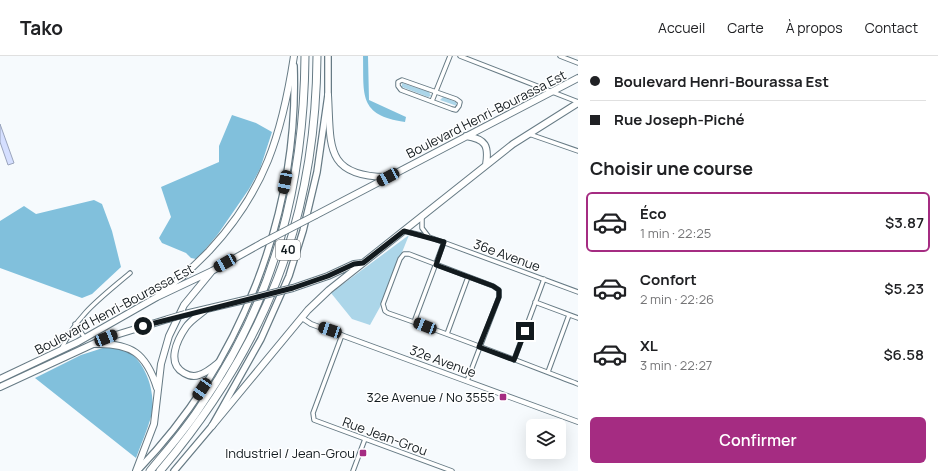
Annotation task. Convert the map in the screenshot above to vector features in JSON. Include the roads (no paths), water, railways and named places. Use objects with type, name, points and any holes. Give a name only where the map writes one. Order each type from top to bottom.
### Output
[{"type":"highway","name":"40","points":[[150,471],[191,420],[221,375],[248,325],[270,273],[285,226],[298,169],[304,119],[305,56]]},
{"type":"highway","name":"40","points":[[160,471],[198,424],[228,379],[258,325],[277,280],[296,224],[308,168],[315,115],[317,56]]},
{"type":"main road","points":[[157,297],[162,290],[195,264],[217,242],[240,213],[254,190],[270,156],[282,124],[294,56]]},
{"type":"main road","points":[[136,471],[180,420],[218,364],[254,289],[277,220],[286,178],[295,91],[294,56]]},
{"type":"main road","points":[[328,56],[330,142],[337,158],[346,168],[358,174],[369,177],[388,177]]},
{"type":"main road","name":"Boulevard Henri-Bourassa Est","points":[[0,379],[61,350],[157,297],[212,271],[262,243],[578,78]]},
{"type":"main road","points":[[212,426],[261,339],[292,266],[314,190],[328,95]]},
{"type":"main road","name":"Boulevard Henri-Bourassa Est","points":[[0,387],[121,332],[186,314],[204,311],[293,288],[328,276],[354,264],[363,263],[486,165],[528,134],[578,102]]},
{"type":"main road","points":[[466,136],[477,138],[484,143],[488,151],[486,165]]},
{"type":"main road","points":[[174,471],[302,318],[323,296],[363,263]]},
{"type":"main road","points":[[136,471],[153,427],[162,358],[170,331],[187,301],[212,271]]},
{"type":"main road","points":[[204,311],[192,319],[185,329],[175,349],[175,360],[182,372],[194,376],[205,373],[218,364]]},
{"type":"main road","points":[[81,349],[84,338]]},
{"type":"main road","points":[[93,344],[119,345],[137,353],[149,368],[158,391]]},
{"type":"street","points":[[432,101],[437,92],[450,56]]},
{"type":"street","points":[[460,56],[578,102]]},
{"type":"street","points":[[560,56],[578,63]]},
{"type":"street","points":[[406,80],[437,92],[460,102],[456,110],[401,90],[398,86],[398,82],[406,80]]},
{"type":"street","points":[[540,126],[540,134],[544,138]]},
{"type":"street","points":[[528,134],[544,138],[578,151]]},
{"type":"street","points":[[422,216],[422,228],[429,237]]},
{"type":"street","name":"36e Avenue","points":[[404,231],[444,242],[578,292]]},
{"type":"street","points":[[414,322],[444,242]]},
{"type":"street","points":[[467,381],[479,347],[499,297],[499,290],[493,286],[409,254],[404,254],[400,258],[383,304],[384,309],[388,313],[447,334],[479,347],[578,384]]},
{"type":"street","points":[[61,350],[75,324],[84,312],[130,272]]},
{"type":"street","points":[[447,334],[468,277]]},
{"type":"street","points":[[514,360],[544,279]]},
{"type":"street","points":[[535,302],[578,318]]},
{"type":"street","points":[[548,372],[569,315]]},
{"type":"street","name":"32e Avenue","points":[[302,318],[308,322],[342,335],[578,422]]},
{"type":"street","points":[[75,324],[84,338]]},
{"type":"street","name":"Rue Jean-Grou","points":[[342,335],[313,413],[313,419],[365,440],[452,471]]},
{"type":"street","points":[[353,471],[365,440]]},
{"type":"place","name":"32e Avenue / No 3555","points":[[503,397]]},
{"type":"place","name":"Industriel / Jean-Grou","points":[[363,453]]}]
